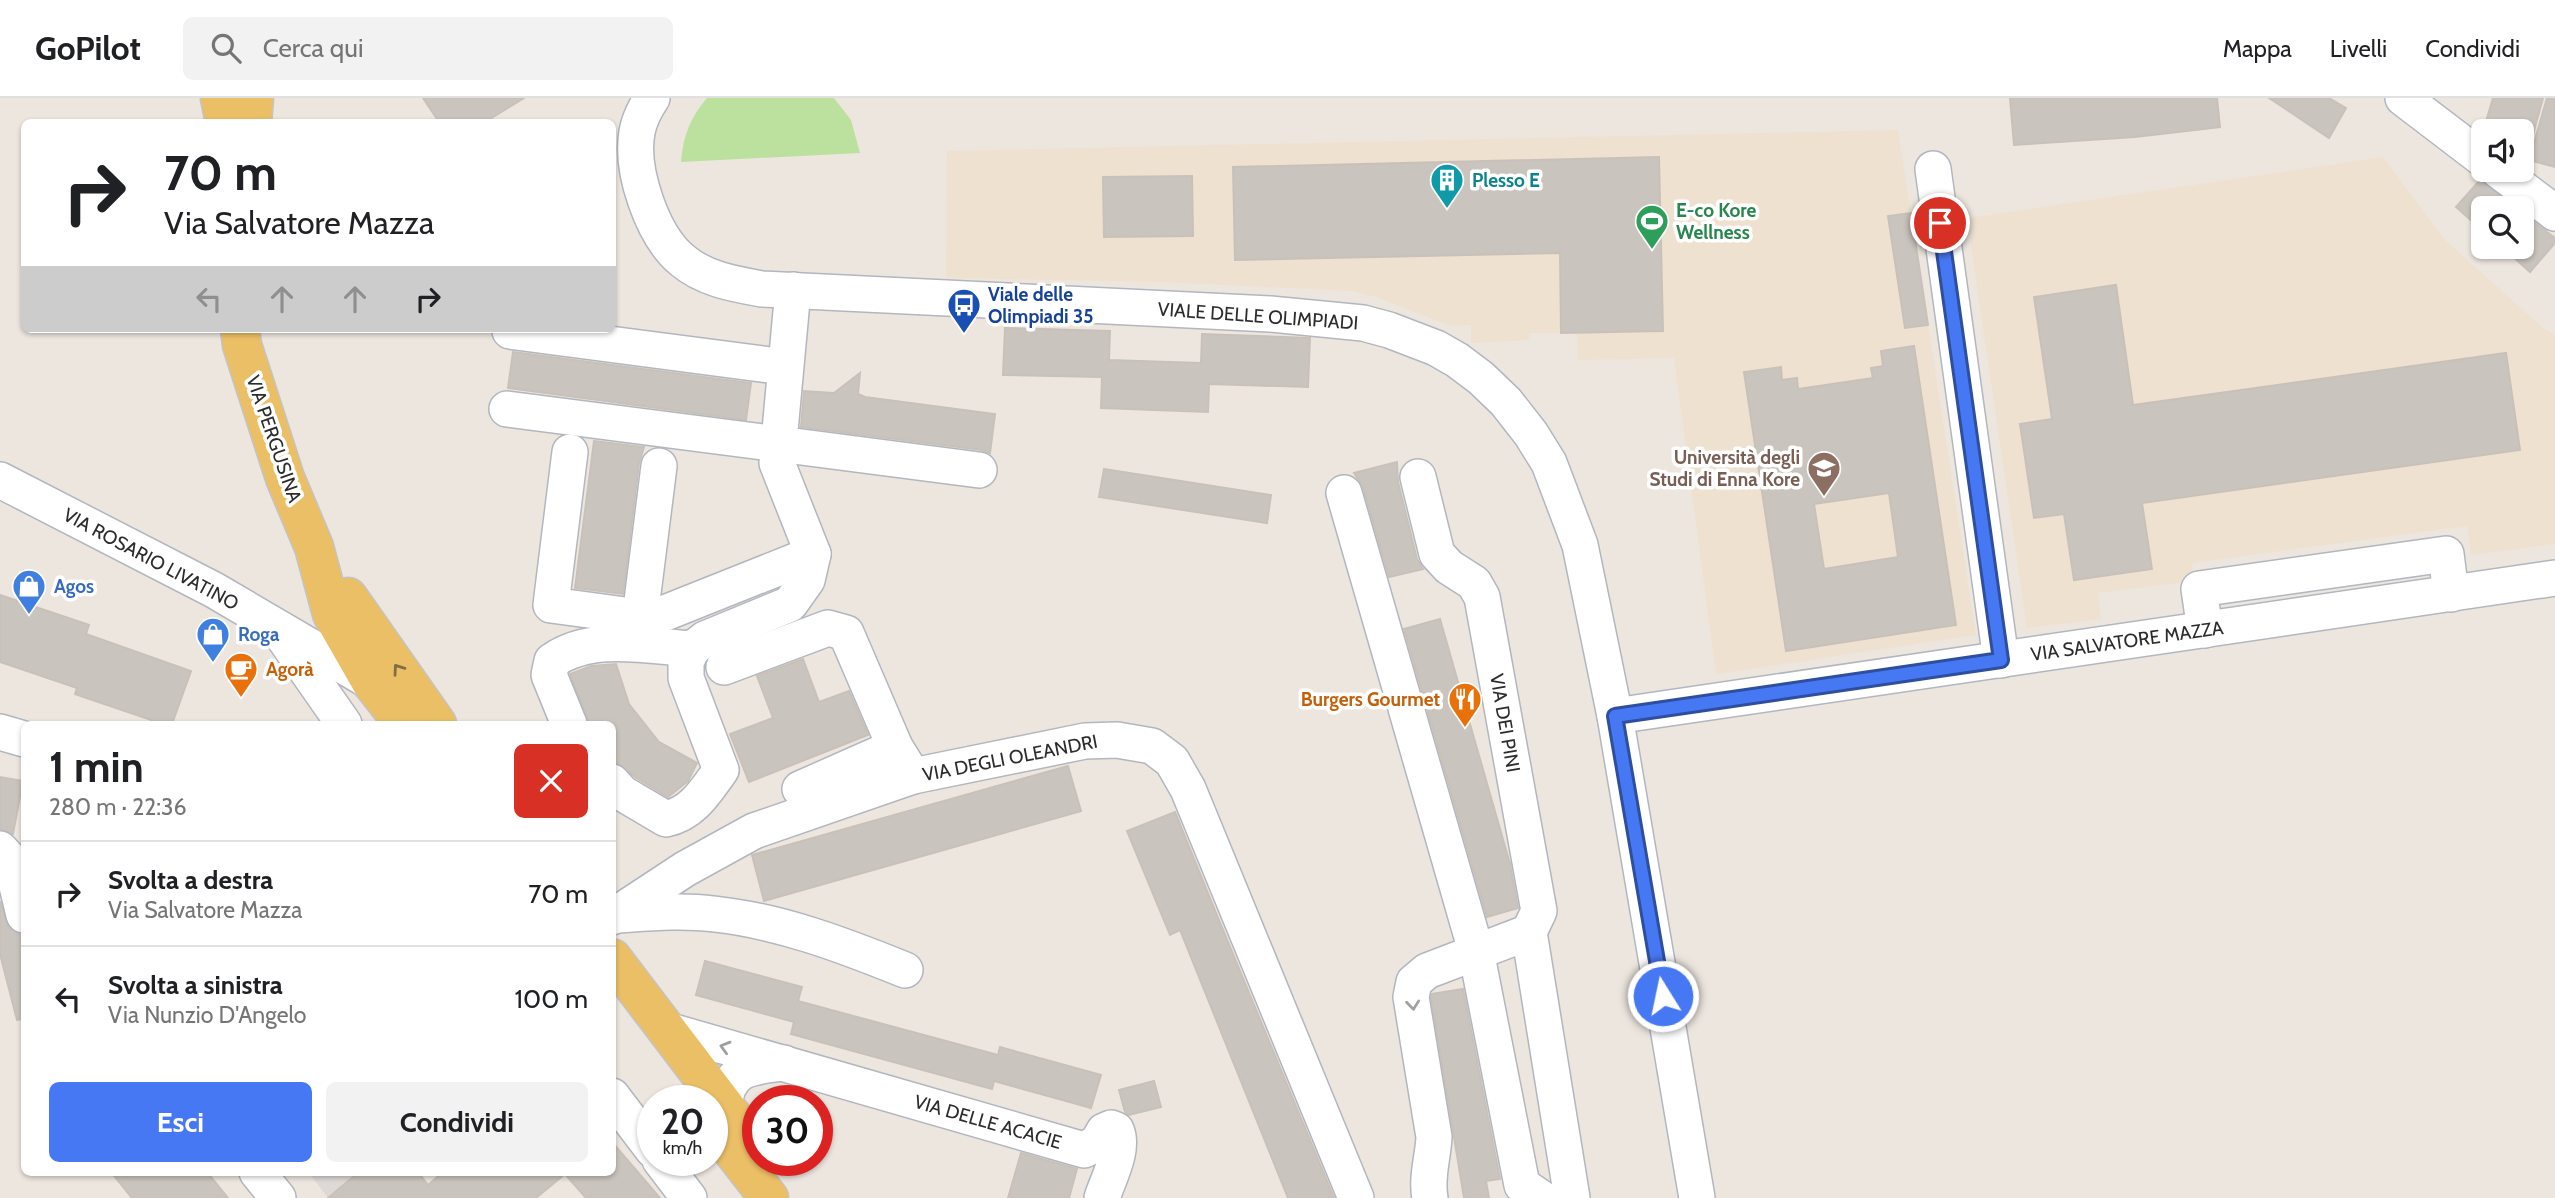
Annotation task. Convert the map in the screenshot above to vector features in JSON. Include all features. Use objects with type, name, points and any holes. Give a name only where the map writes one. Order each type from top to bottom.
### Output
[{"type":"main road","points":[[220,98],[224,119]]},
{"type":"main road","points":[[252,119],[254,98]]},
{"type":"main road","name":"VIA PERGUSINA","points":[[240,333],[285,478],[314,547],[332,614],[371,682],[402,721]]},
{"type":"main road","name":"VIA PERGUSINA","points":[[314,547],[435,721]]},
{"type":"main road","points":[[616,963],[667,1030],[697,1085]]},
{"type":"main road","points":[[616,1000],[689,1085]]},
{"type":"main road","points":[[728,1125],[742,1137]]},
{"type":"main road","points":[[728,1137],[769,1198]]},
{"type":"main road","points":[[778,1176],[794,1198]]},
{"type":"street","name":"VIALE DELLE OLIMPIADI","points":[[652,98],[637,132],[637,171],[647,205],[663,236],[680,259],[701,273],[728,283],[762,289],[1270,314],[1363,323],[1436,348],[1457,360],[1489,386],[1531,434],[1549,463],[1580,545],[1615,716],[1697,1198]]},
{"type":"street","points":[[2403,98],[2471,150]]},
{"type":"street","points":[[1933,169],[2001,660]]},
{"type":"street","points":[[2514,182],[2555,213]]},
{"type":"street","points":[[616,786],[622,793],[666,819],[678,816],[697,803],[721,770],[686,678],[686,662],[692,649],[705,639],[790,604],[807,580],[813,554],[777,463],[793,290]]},
{"type":"street","points":[[525,333],[785,367]]},
{"type":"street","points":[[507,408],[979,470]]},
{"type":"street","points":[[570,452],[551,605],[640,617],[665,613],[813,554]]},
{"type":"street","points":[[640,617],[659,466]]},
{"type":"street","name":"VIA DEI PINI","points":[[1418,477],[1437,554],[1449,567],[1474,583],[1482,597],[1539,911],[1529,932]]},
{"type":"street","name":"VIA ROSARIO LIVATINO","points":[[12,486],[214,590],[371,682]]},
{"type":"street","points":[[1344,493],[1476,951],[1522,1185],[1541,1198]]},
{"type":"street","name":"VIA SALVATORE MAZZA","points":[[1615,716],[2555,578]]},
{"type":"street","points":[[723,667],[828,628],[846,633],[895,747],[913,776]]},
{"type":"street","name":"VIA ROSARIO LIVATINO","points":[[278,629],[342,721]]},
{"type":"street","points":[[568,721],[549,675],[552,661],[563,653],[610,643],[692,649]]},
{"type":"street","points":[[0,732],[21,738]]},
{"type":"street","name":"VIA DEGLI OLEANDRI","points":[[616,915],[685,869],[754,831],[913,776],[1085,741],[1117,740],[1152,746],[1172,761],[1188,789],[1356,1198]]},
{"type":"street","points":[[800,789],[895,747]]},
{"type":"street","points":[[0,849],[11,862],[21,903]]},
{"type":"street","points":[[616,916],[676,912],[714,914],[771,923],[840,944],[905,970]]},
{"type":"street","points":[[1430,1198],[1428,1172],[1434,1157],[1434,1137],[1411,997],[1414,982],[1427,971],[1529,932],[1572,1198]]},
{"type":"street","points":[[667,1030],[784,1063]]},
{"type":"street","points":[[728,1085],[740,1073],[758,1066],[784,1063]]},
{"type":"street","name":"VIA DELLE ACACIE","points":[[784,1063],[1084,1150],[1097,1143],[1104,1131],[1111,1128],[1116,1130],[1120,1138],[1119,1149],[1102,1198]]},
{"type":"street","points":[[616,1101],[637,1129]]},
{"type":"street","points":[[260,1176],[278,1198]]},
{"type":"street","points":[[672,1176],[689,1198]]},
{"type":"shaded area","name":"Università degli Studi di Enna Kore","points":[[1898,130],[1976,635],[1716,674],[1674,358],[1578,360],[1577,333],[1529,333],[1529,340],[1471,343],[1471,325],[1451,326],[1376,297],[1352,291],[1161,282],[946,278],[947,151]]},
{"type":"shaded area","points":[[2383,157],[2445,240],[2542,327],[2555,335],[2555,544],[2471,555],[2467,526],[2192,563],[2194,581],[2098,593],[2101,619],[2027,628],[1967,218]]},
{"type":"shaded area","points":[[311,1176],[355,1176],[328,1198]]},
{"type":"green space","points":[[707,98],[834,98],[851,120],[860,153],[681,162],[688,128]]},
{"type":"building","points":[[423,98],[524,98],[490,119],[437,119]]},
{"type":"building","points":[[2010,98],[2217,98],[2220,127],[2135,137],[2014,145]]},
{"type":"building","points":[[2269,98],[2329,98],[2346,108],[2329,138]]},
{"type":"building","points":[[2493,98],[2543,98],[2534,131],[2534,119],[2487,119]]},
{"type":"building","points":[[2547,98],[2555,98],[2555,167],[2534,161],[2534,143]]},
{"type":"building","name":"Plesso E","points":[[1659,157],[1663,331],[1561,333],[1560,253],[1235,260],[1233,167]]},
{"type":"building","points":[[1192,176],[1193,236],[1104,237],[1103,177]]},
{"type":"building","points":[[2478,182],[2485,182],[2501,196],[2471,196],[2471,220],[2456,207]]},
{"type":"building","points":[[1911,213],[1928,325],[1905,328],[1888,216]]},
{"type":"building","points":[[2534,222],[2555,238],[2555,243],[2530,272],[2515,259],[2534,259]]},
{"type":"building","points":[[2116,285],[2133,405],[2506,353],[2520,450],[2142,503],[2152,569],[2074,580],[2064,514],[2034,518],[2020,424],[2052,419],[2034,297]]},
{"type":"building","points":[[1005,328],[1110,331],[1109,360],[1201,363],[1202,334],[1310,338],[1308,387],[1209,384],[1208,412],[1101,408],[1102,377],[1003,375]]},
{"type":"building","points":[[1914,346],[1956,625],[1786,651],[1744,372],[1781,367],[1782,380],[1797,378],[1798,389],[1873,378],[1871,368],[1883,366],[1881,351]],"holes":[[[1889,493],[1898,557],[1824,569],[1814,504]]]},
{"type":"building","points":[[513,352],[751,383],[746,420],[508,388]]},
{"type":"building","points":[[860,373],[858,394],[865,397],[995,414],[990,453],[801,427],[804,391],[834,393]]},
{"type":"building","points":[[594,441],[644,447],[639,463],[623,594],[575,588]]},
{"type":"building","points":[[1397,462],[1398,482],[1417,559],[1423,569],[1389,577],[1363,487],[1354,473]]},
{"type":"building","points":[[1104,469],[1271,495],[1267,523],[1099,497]]},
{"type":"building","points":[[0,595],[89,625],[86,634],[191,671],[173,721],[154,721],[75,694],[77,688],[0,662]]},
{"type":"building","points":[[1440,619],[1510,864],[1518,908],[1487,917],[1404,629]]},
{"type":"building","points":[[803,659],[819,702],[849,691],[868,735],[749,782],[730,734],[773,718],[757,676]]},
{"type":"building","points":[[616,664],[629,704],[659,742],[697,763],[688,781],[668,797],[616,762],[616,721],[588,721],[570,674],[591,666]]},
{"type":"building","points":[[1068,766],[1081,811],[764,901],[752,855]]},
{"type":"building","points":[[0,777],[21,781],[13,834],[0,829]]},
{"type":"building","points":[[1175,812],[1334,1198],[1288,1198],[1180,930],[1170,935],[1127,831]]},
{"type":"building","points":[[0,901],[9,928],[21,934],[21,1019],[17,1020],[0,954]]},
{"type":"building","points":[[705,961],[802,987],[798,1001],[998,1055],[1000,1047],[1101,1075],[1091,1108],[994,1081],[992,1089],[791,1034],[794,1022],[696,995]]},
{"type":"building","points":[[1463,989],[1500,1179],[1486,1181],[1489,1198],[1464,1198],[1431,997],[1432,994]]},
{"type":"building","points":[[1154,1081],[1161,1107],[1129,1115],[1125,1112],[1119,1090]]},
{"type":"building","points":[[616,1147],[637,1171],[637,1176],[641,1176],[660,1198],[586,1198],[567,1176],[616,1176]]},
{"type":"building","points":[[1021,1153],[1077,1169],[1069,1198],[1008,1198]]},
{"type":"building","points":[[114,1176],[210,1176],[228,1198],[132,1198]]},
{"type":"building","points":[[354,1176],[421,1176],[428,1185],[438,1176],[563,1176],[536,1198],[328,1198]]},
{"type":"place","name":"Plesso E","points":[[1447,210]]},
{"type":"place","name":"E-co Kore Wellness","points":[[1652,251]]},
{"type":"place","name":"Viale delle Olimpiadi 35","points":[[964,335]]},
{"type":"place","name":"Università degli Studi di Enna Kore","points":[[1824,498]]},
{"type":"place","name":"Agos","points":[[29,616]]},
{"type":"place","name":"Roga","points":[[213,664]]},
{"type":"place","name":"Agorà","points":[[241,699]]},
{"type":"place","name":"Burgers Gourmet","points":[[1465,729]]},
{"type":"route","points":[[1663,996],[1615,716],[2001,660],[1940,223]]}]
